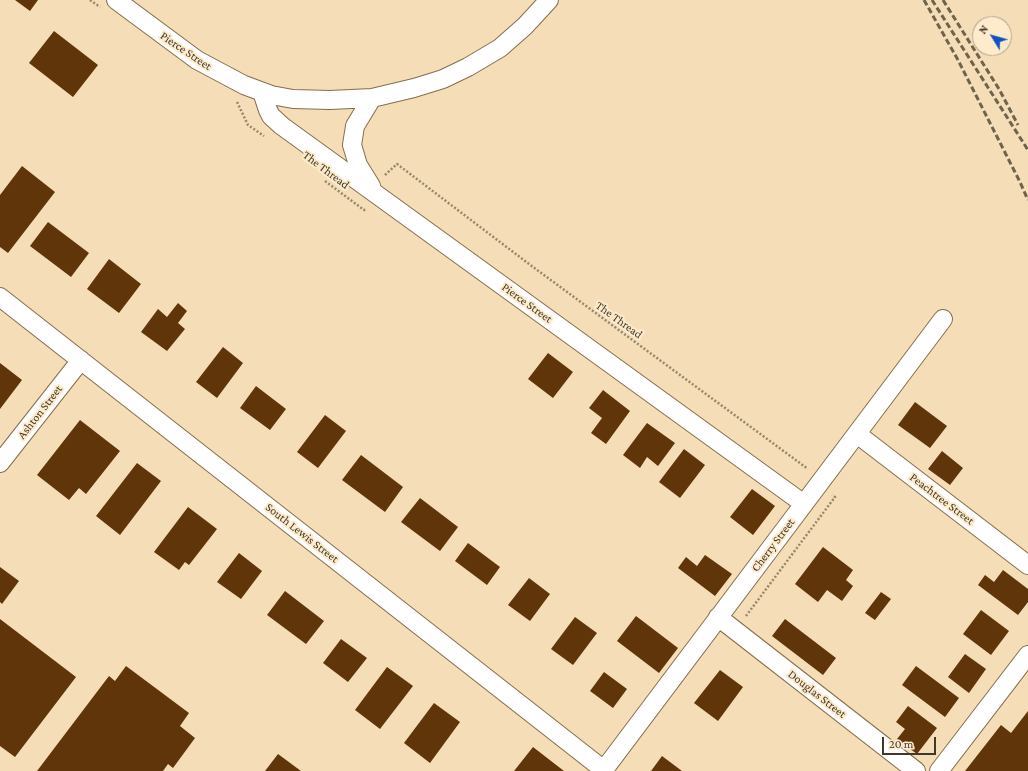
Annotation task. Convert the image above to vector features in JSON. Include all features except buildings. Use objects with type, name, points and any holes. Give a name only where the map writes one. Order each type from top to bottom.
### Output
[{"type":"street","name":"Pierce Street","points":[[110,5],[197,60],[244,85],[271,96],[293,99],[330,100],[372,98],[443,79],[468,67],[500,48],[525,26],[549,0]]},
{"type":"street","name":"Pierce Street","points":[[262,92],[268,110],[276,121],[804,504]]},
{"type":"street","points":[[372,98],[355,126],[352,145],[358,165],[376,193]]},
{"type":"street","name":"South Lewis Street","points":[[0,297],[604,770]]},
{"type":"street","name":"Cherry Street","points":[[604,770],[857,434],[942,318]]},
{"type":"street","name":"Ashton Street","points":[[0,463],[81,360]]},
{"type":"street","name":"Peachtree Street","points":[[857,434],[1028,565]]},
{"type":"street","name":"Douglas Street","points":[[718,617],[916,771]]},
{"type":"street","points":[[939,771],[1028,655]]},
{"type":"path","points":[[90,0],[110,5]]},
{"type":"path","points":[[235,96],[240,110],[248,124],[266,137]]},
{"type":"path","name":"The Thread","points":[[320,178],[364,210],[376,193],[382,177],[397,164],[535,269],[812,472],[807,480],[817,486]]},
{"type":"path","points":[[737,632],[747,615],[835,497],[817,486]]},
{"type":"railway","points":[[924,0],[958,60],[1028,200]]},
{"type":"railway","points":[[932,0],[1028,150]]},
{"type":"railway","points":[[943,0],[999,89],[1018,125]]}]
